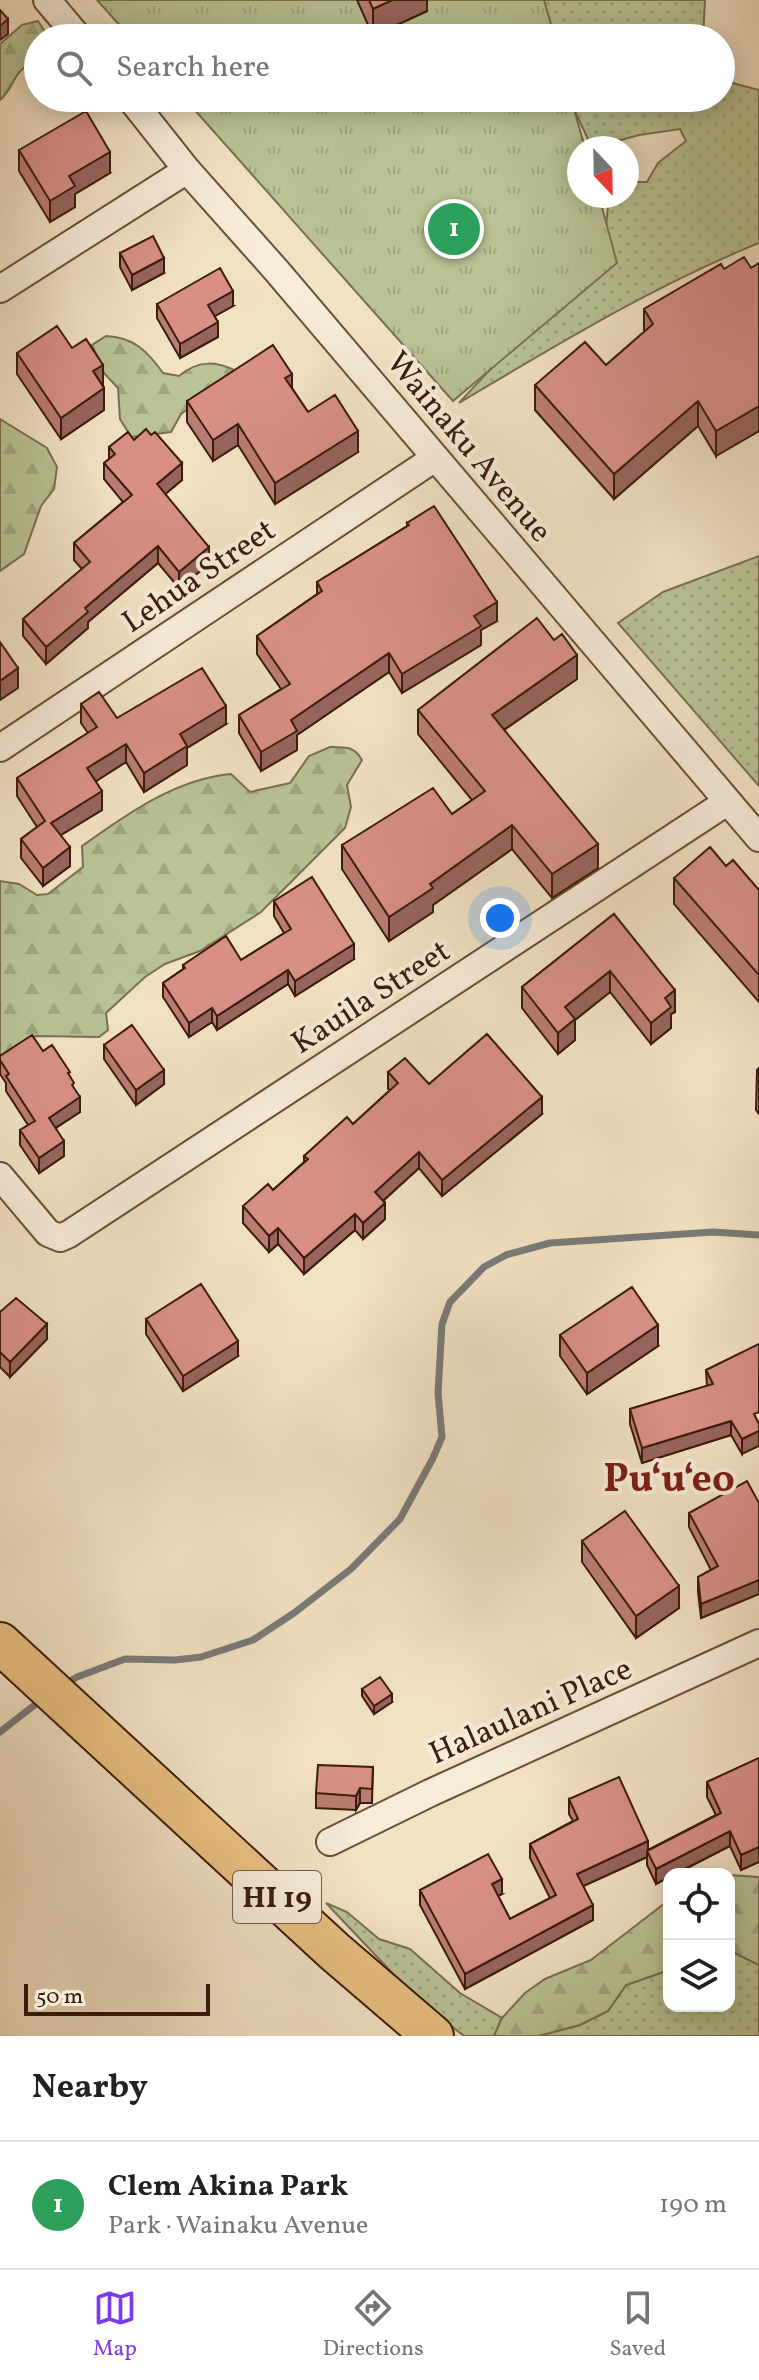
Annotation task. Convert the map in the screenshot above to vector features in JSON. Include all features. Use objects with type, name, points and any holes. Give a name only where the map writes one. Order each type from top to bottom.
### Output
[{"type":"main road","name":"HI 19","points":[[14,1656],[334,1951],[433,2036]]},
{"type":"street","points":[[47,0],[67,24]]},
{"type":"street","name":"Wainaku Avenue","points":[[141,112],[187,170],[276,270],[759,838]]},
{"type":"street","points":[[0,289],[187,170]]},
{"type":"street","name":"Lehua Street","points":[[0,748],[435,458]]},
{"type":"street","name":"Kauila Street","points":[[0,1176],[48,1233],[60,1238],[69,1234],[727,802]]},
{"type":"street","name":"Halaulani Place","points":[[330,1842],[759,1643]]},
{"type":"green space","points":[[97,0],[544,0],[551,24],[118,24]]},
{"type":"green space","points":[[528,0],[705,0],[704,24],[537,24]]},
{"type":"green space","points":[[22,25],[24,68],[0,100],[0,44]]},
{"type":"green space","points":[[735,84],[759,90],[759,243],[643,297],[459,403],[604,247],[608,208],[639,208],[639,182],[647,182],[658,163],[686,141],[680,129],[639,135],[586,136],[575,112],[735,112]]},
{"type":"green space","points":[[196,112],[575,112],[582,136],[567,136],[567,208],[602,208],[617,263],[453,401]]},
{"type":"green space","points":[[106,336],[125,339],[139,347],[163,373],[179,376],[201,364],[216,364],[240,373],[181,414],[171,432],[131,437],[120,419],[118,388],[104,373],[92,345]]},
{"type":"green space","points":[[0,419],[47,448],[57,467],[54,489],[41,506],[24,554],[0,571]]},
{"type":"green space","points":[[759,556],[759,786],[618,623],[663,592]]},
{"type":"green space","points":[[330,747],[345,747],[362,760],[347,785],[351,807],[345,828],[261,912],[200,951],[165,964],[145,977],[106,1013],[108,1030],[99,1037],[36,1036],[0,1056],[0,881],[19,884],[37,895],[48,894],[83,867],[82,846],[152,800],[190,783],[231,774],[250,792],[290,783],[309,756]]},
{"type":"green space","points":[[735,1875],[759,1877],[759,1965],[735,1953]]},
{"type":"green space","points":[[326,1903],[347,1912],[379,1939],[410,1949],[460,1993],[502,2018],[494,2036],[464,2036],[416,1998]]},
{"type":"green space","points":[[663,1905],[663,1972],[626,1985],[608,2011],[580,2025],[538,2036],[494,2036],[502,2018],[525,1993],[545,1979],[591,1960]]},
{"type":"green space","points":[[735,1953],[759,1965],[759,2036],[538,2036],[580,2025],[608,2011],[626,1985],[663,1972],[663,2012],[735,2012]]},
{"type":"building","points":[[369,0],[392,0],[373,9]]},
{"type":"building","points":[[0,10],[8,19],[0,26]]},
{"type":"building","points":[[87,112],[110,152],[69,176],[75,186],[50,201],[19,150]]},
{"type":"building","points":[[153,236],[164,258],[132,275],[120,253]]},
{"type":"building","points":[[744,257],[751,268],[759,263],[759,406],[716,431],[698,401],[614,474],[535,385],[585,342],[606,365],[653,324],[644,309],[721,264],[724,269]]},
{"type":"building","points":[[220,268],[233,291],[208,305],[218,322],[180,344],[157,304]]},
{"type":"building","points":[[57,326],[72,348],[86,339],[103,365],[93,371],[104,388],[61,418],[17,353]]},
{"type":"building","points":[[273,345],[292,374],[285,378],[308,412],[335,395],[358,431],[275,483],[238,424],[213,440],[187,401]]},
{"type":"building","points":[[146,429],[151,435],[155,432],[182,463],[157,484],[209,547],[179,572],[158,546],[85,608],[88,612],[46,647],[23,619],[90,562],[74,543],[132,495],[104,463],[115,454],[109,447],[128,432],[134,440]]},
{"type":"building","points":[[434,506],[497,602],[474,616],[481,626],[402,674],[389,653],[291,720],[297,731],[261,752],[239,715],[290,684],[257,636],[322,591],[317,582]]},
{"type":"building","points":[[537,618],[554,640],[562,634],[577,655],[492,715],[598,844],[552,874],[512,825],[430,884],[433,888],[389,917],[342,845],[433,788],[452,814],[485,791],[418,710]]},
{"type":"building","points":[[0,642],[18,668],[0,681]]},
{"type":"building","points":[[202,668],[226,706],[180,734],[187,746],[144,773],[126,744],[87,768],[102,791],[51,823],[70,847],[43,868],[21,839],[45,821],[17,778],[97,727],[81,704],[99,692],[117,718]]},
{"type":"building","points":[[710,847],[726,866],[733,860],[759,890],[759,975],[674,878]]},
{"type":"building","points":[[312,877],[354,944],[295,981],[288,970],[217,1016],[212,1008],[189,1023],[163,983],[185,968],[183,965],[226,936],[241,960],[291,929],[274,901]]},
{"type":"building","points":[[614,914],[675,990],[665,998],[671,1007],[651,1023],[610,971],[565,1007],[575,1019],[558,1033],[522,987]]},
{"type":"building","points":[[132,1025],[164,1070],[136,1090],[104,1045]]},
{"type":"building","points":[[487,1034],[542,1097],[442,1180],[419,1152],[375,1192],[385,1203],[363,1223],[355,1214],[304,1258],[278,1228],[269,1236],[243,1206],[268,1184],[273,1190],[308,1159],[304,1156],[347,1117],[353,1124],[398,1083],[388,1072],[405,1058],[429,1084]]},
{"type":"building","points":[[32,1035],[43,1051],[52,1045],[70,1072],[72,1085],[80,1097],[49,1118],[64,1141],[39,1158],[20,1130],[35,1121],[6,1076],[9,1074],[0,1060],[0,1056]]},
{"type":"building","points":[[201,1284],[238,1341],[183,1376],[146,1319]]},
{"type":"building","points":[[632,1287],[658,1325],[587,1373],[560,1335]]},
{"type":"building","points":[[16,1298],[47,1324],[10,1362],[0,1352],[0,1312]]},
{"type":"building","points":[[759,1344],[759,1412],[754,1414],[759,1431],[742,1439],[731,1421],[642,1448],[630,1409],[713,1384],[706,1370]]},
{"type":"building","points":[[747,1481],[759,1503],[759,1580],[701,1604],[698,1577],[718,1566],[689,1513]]},
{"type":"building","points":[[625,1511],[679,1586],[636,1616],[582,1541]]},
{"type":"building","points":[[380,1677],[392,1694],[374,1706],[362,1689]]},
{"type":"building","points":[[759,1758],[759,1847],[741,1855],[730,1831],[656,1869],[647,1851],[721,1813],[707,1782]]},
{"type":"building","points":[[318,1765],[373,1767],[372,1789],[360,1788],[356,1796],[316,1793]]},
{"type":"building","points":[[619,1777],[648,1841],[577,1874],[593,1905],[465,1974],[420,1890],[488,1854],[502,1879],[492,1884],[510,1919],[556,1895],[530,1844],[578,1819],[569,1799]]},
{"type":"waterway","points":[[65,1684],[125,1659],[201,1657],[253,1640],[351,1569],[400,1519],[433,1458],[442,1437],[438,1393],[442,1324],[450,1302],[484,1267],[506,1255],[550,1243],[713,1232],[759,1235]]},
{"type":"waterway","points":[[0,1732],[41,1700]]},
{"type":"place","name":"Clem Akina Park","points":[[454,229]]},
{"type":"district","name":"Pu‘u‘eo","points":[[669,1477]]}]
